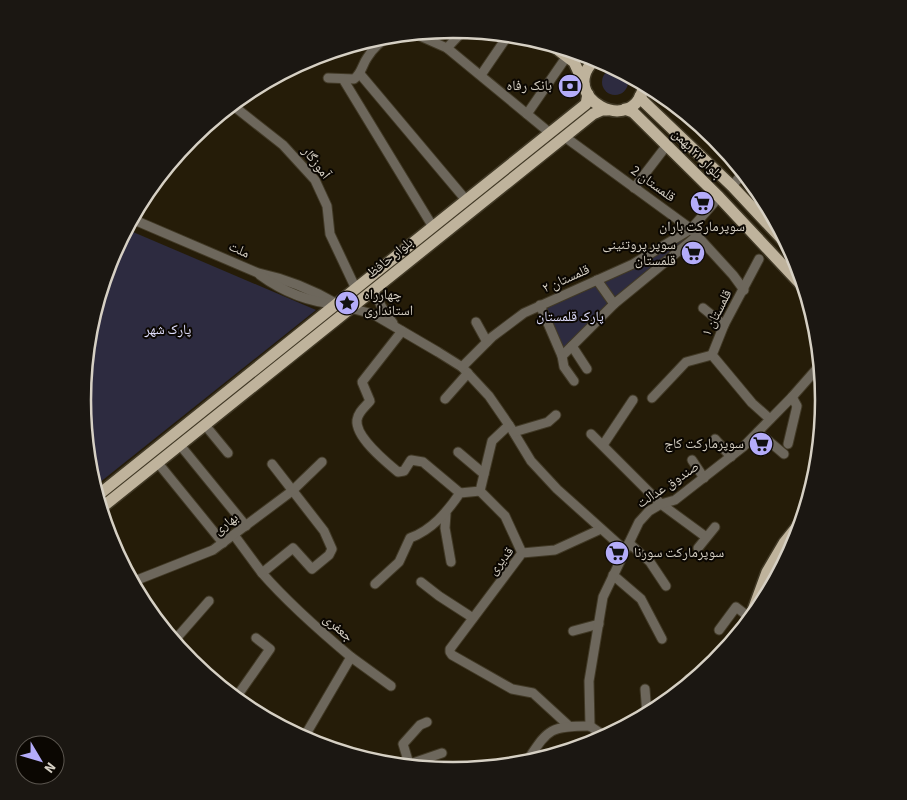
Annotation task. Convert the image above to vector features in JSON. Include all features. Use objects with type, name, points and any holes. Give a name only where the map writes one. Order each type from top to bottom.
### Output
[{"type":"main road","points":[[567,56],[578,68],[587,90],[596,104],[607,110],[625,109],[634,104],[642,90]]},
{"type":"main road","name":"بلوار حافظ","points":[[102,492],[586,104],[586,76],[591,65]]},
{"type":"main road","name":"بلوار ۲۲ بهمن","points":[[640,96],[732,186],[773,230]]},
{"type":"main road","name":"بلوار ۲۲ بهمن","points":[[625,109],[633,112],[667,145],[795,278]]},
{"type":"main road","name":"بلوار حافظ","points":[[106,504],[593,114],[607,110]]},
{"type":"main road","points":[[719,197],[732,186]]},
{"type":"main road","points":[[337,304],[350,308]]},
{"type":"main road","points":[[211,405],[219,414]]},
{"type":"main road","points":[[757,597],[767,572],[789,537]]},
{"type":"street","points":[[447,48],[456,38]]},
{"type":"street","points":[[426,39],[447,48],[550,133]]},
{"type":"street","points":[[481,75],[504,41]]},
{"type":"street","points":[[328,78],[352,80],[360,74],[366,58],[377,46]]},
{"type":"street","points":[[528,114],[567,56]]},
{"type":"street","points":[[360,74],[466,200]]},
{"type":"street","points":[[343,79],[433,227]]},
{"type":"street","name":"آموزگار","points":[[237,109],[283,145],[315,180],[327,206],[330,234],[356,289]]},
{"type":"street","name":"قلمستان 2","points":[[565,137],[694,232],[744,290]]},
{"type":"street","points":[[634,188],[667,145]]},
{"type":"street","points":[[732,186],[740,177]]},
{"type":"street","points":[[562,356],[614,304],[694,232],[719,197]]},
{"type":"street","name":"ملت","points":[[138,222],[258,274],[276,277],[323,295],[337,304]]},
{"type":"street","name":"قلمستان ۲","points":[[445,399],[487,342],[524,313],[633,264],[694,232]]},
{"type":"street","name":"قلمستان ۱","points":[[759,259],[724,325],[712,355],[752,403],[770,419]]},
{"type":"street","points":[[597,280],[614,304]]},
{"type":"street","points":[[374,289],[377,300],[385,314],[400,330]]},
{"type":"street","points":[[540,305],[562,356],[564,368],[574,381]]},
{"type":"street","points":[[350,308],[373,314],[465,370],[489,396],[531,461],[557,489],[602,529],[650,562],[666,586]]},
{"type":"street","points":[[703,308],[724,325]]},
{"type":"street","points":[[476,322],[487,342]]},
{"type":"street","points":[[400,330],[362,382],[370,401],[362,409],[357,419],[357,427],[380,457],[398,472],[404,471],[411,460],[423,462],[460,493],[480,491]]},
{"type":"street","points":[[572,346],[587,369]]},
{"type":"street","points":[[652,398],[686,362],[712,355]]},
{"type":"street","name":"صندوق عدالت","points":[[590,726],[589,681],[603,597],[639,522],[649,511],[661,504],[675,500],[743,447],[815,371]]},
{"type":"street","points":[[788,444],[797,406],[792,397]]},
{"type":"street","points":[[603,445],[633,400]]},
{"type":"street","points":[[480,491],[492,441],[510,427],[548,422],[556,415]]},
{"type":"street","points":[[205,425],[228,453]]},
{"type":"street","points":[[758,432],[784,454]]},
{"type":"street","points":[[591,434],[661,504],[706,538]]},
{"type":"street","points":[[716,439],[731,457]]},
{"type":"street","points":[[180,445],[246,526]]},
{"type":"street","points":[[458,452],[484,474]]},
{"type":"street","points":[[692,460],[704,478]]},
{"type":"street","name":"بهاری","points":[[139,579],[214,550],[292,491],[322,462]]},
{"type":"street","points":[[158,463],[224,543]]},
{"type":"street","points":[[262,573],[293,548],[312,569],[332,549],[324,531],[272,464]]},
{"type":"street","points":[[480,491],[505,516],[522,553]]},
{"type":"street","points":[[374,584],[399,562],[410,538],[420,535],[446,514],[460,493]]},
{"type":"street","points":[[446,514],[445,528],[451,562]]},
{"type":"street","points":[[698,548],[715,527]]},
{"type":"street","name":"قدیری","points":[[570,726],[533,693],[512,688],[450,652],[450,649],[522,553],[555,550],[602,529]]},
{"type":"street","name":"جعفری","points":[[234,535],[274,587],[308,620],[351,657],[307,731]]},
{"type":"street","points":[[767,572],[770,576]]},
{"type":"street","points":[[613,575],[642,599],[662,639]]},
{"type":"street","points":[[421,582],[473,618]]},
{"type":"street","points":[[178,636],[209,602]]},
{"type":"street","points":[[719,630],[736,607],[744,617]]},
{"type":"street","points":[[573,630],[599,624]]},
{"type":"street","points":[[240,693],[270,650],[256,638]]},
{"type":"street","points":[[351,657],[391,686]]},
{"type":"street","points":[[644,689],[647,706]]},
{"type":"street","points":[[408,759],[402,744],[420,725],[428,722]]},
{"type":"street","points":[[532,754],[552,730],[570,726],[590,726],[598,732]]},
{"type":"street","points":[[422,761],[442,753]]},
{"type":"green space","points":[[606,73],[628,82],[624,91],[615,95],[606,91],[602,82]]},
{"type":"green space","name":"پارک شهر","points":[[133,232],[316,310],[100,482],[92,424],[91,400],[94,353],[103,306],[110,283]]},
{"type":"green space","name":"پارک قلمستان","points":[[684,238],[685,240],[617,298],[562,353],[544,307],[632,269]]},
{"type":"place","name":"بانک رفاه","points":[[570,86]]},
{"type":"place","name":"سوپرمارکت باران","points":[[702,203]]},
{"type":"place","name":"سوپر پروتئینی قلمستان","points":[[693,253]]},
{"type":"place","name":"چهارراه استانداری","points":[[347,303]]},
{"type":"place","name":"سوپرمارکت کاج","points":[[761,444]]},
{"type":"place","name":"سوپرمارکت سورنا","points":[[617,553]]}]
